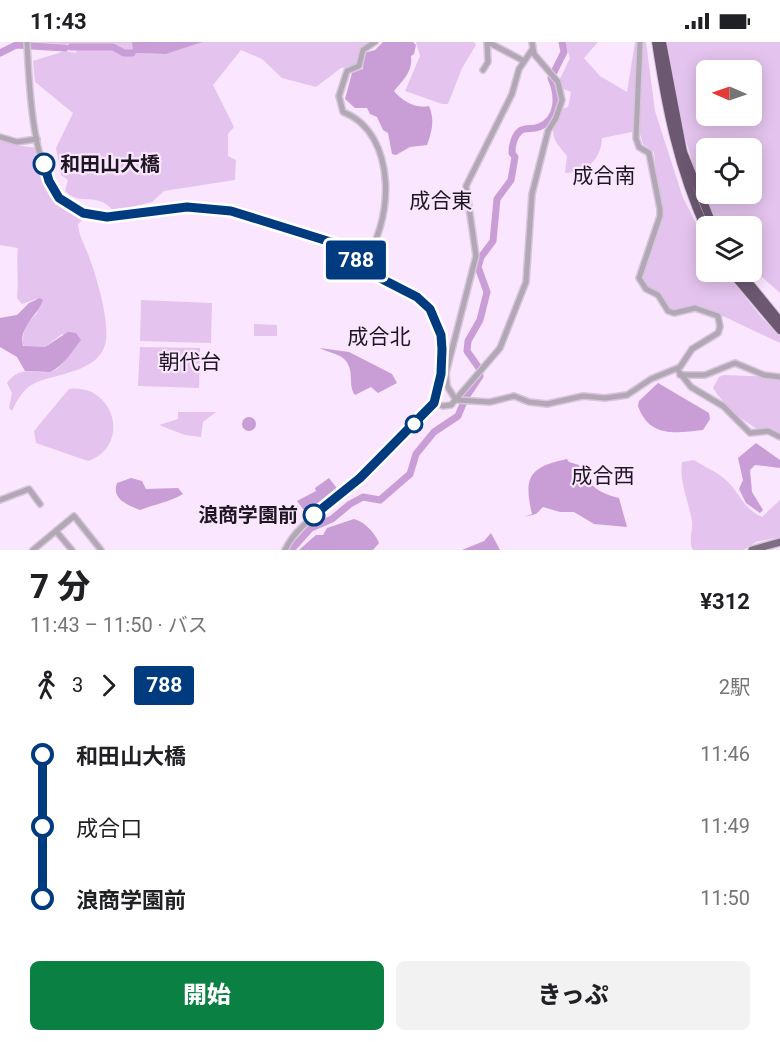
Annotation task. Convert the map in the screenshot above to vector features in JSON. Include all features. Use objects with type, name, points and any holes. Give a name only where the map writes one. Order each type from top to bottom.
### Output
[{"type":"highway","points":[[656,42],[676,137],[701,216]]},
{"type":"highway","points":[[663,42],[676,137]]},
{"type":"highway","points":[[685,170],[708,216]]},
{"type":"highway","points":[[739,282],[780,330]]},
{"type":"highway","points":[[748,282],[780,321]]},
{"type":"main road","points":[[752,550],[780,542]]},
{"type":"street","points":[[27,42],[29,81],[37,139],[54,191],[66,204],[83,213],[107,217],[187,207],[230,211],[334,243],[376,276],[423,302],[434,315],[441,335],[442,362],[434,403],[353,484],[300,526],[285,550]]},
{"type":"street","points":[[361,264],[372,250],[385,206],[385,185],[376,142],[363,124],[343,112],[339,96],[347,70],[359,66],[363,50],[375,42]]},
{"type":"street","points":[[483,70],[488,62],[488,42],[524,61]]},
{"type":"street","points":[[456,400],[447,386],[446,373],[476,251],[466,186],[512,94],[519,69],[532,50],[532,42]]},
{"type":"street","points":[[640,42],[636,138],[639,147],[649,153],[660,208],[658,224],[639,278],[642,284],[658,295],[668,311],[674,313],[695,308],[716,315],[720,321],[718,333],[692,349],[679,372]]},
{"type":"street","points":[[434,403],[447,406],[456,400],[500,348],[526,282],[532,194],[548,131],[556,118],[562,100],[555,76],[532,50]]},
{"type":"street","points":[[0,137],[17,142],[37,139]]},
{"type":"street","points":[[456,400],[490,402],[514,396],[529,402],[547,404],[583,396],[612,397],[627,395],[651,379],[679,372],[705,375],[735,363],[764,375],[780,377]]},
{"type":"street","points":[[679,372],[691,387],[730,411],[750,433],[768,431],[780,437]]},
{"type":"street","points":[[0,500],[29,489],[40,504]]},
{"type":"street","points":[[33,550],[74,516],[101,550]]},
{"type":"street","points":[[57,531],[70,548],[63,550]]},
{"type":"shaded area","points":[[31,42],[132,42],[133,53],[166,54],[203,42],[374,42],[359,51],[356,66],[341,68],[316,87],[282,78],[262,59],[241,50],[213,85],[234,127],[228,134],[228,156],[236,160],[235,180],[164,191],[152,202],[114,211],[97,200],[78,199],[65,191],[68,180],[61,175],[56,148],[73,113],[35,82],[33,61],[65,51],[76,53],[77,45]]},
{"type":"shaded area","points":[[132,42],[203,42],[166,54],[133,53]]},
{"type":"shaded area","points":[[383,42],[413,42],[416,45],[414,54],[411,56],[409,71],[394,91],[410,103],[429,106],[432,116],[427,145],[410,147],[396,155],[392,154],[388,133],[383,130],[377,117],[370,114],[367,108],[355,108],[345,99],[352,73],[363,69],[364,53],[375,50]]},
{"type":"shaded area","points":[[416,42],[474,42],[476,45],[462,68],[448,104],[405,91],[420,56]]},
{"type":"shaded area","points":[[565,42],[598,42],[584,58],[600,76],[627,92],[635,42],[646,42],[655,111],[683,198],[696,223],[696,282],[733,282],[763,319],[780,335],[780,343],[725,317],[696,308],[674,313],[668,311],[658,295],[646,289],[639,278],[660,216],[654,152],[643,144],[640,134],[632,132],[602,138],[599,153],[591,163],[580,170],[565,173],[567,156],[557,144],[553,130],[560,110],[568,107],[571,92],[561,88],[559,81],[570,58]]},
{"type":"shaded area","points":[[667,42],[780,42],[780,293],[762,277],[762,216],[714,216],[707,204],[762,204],[762,138],[696,138],[696,175],[684,133]]},
{"type":"shaded area","points":[[0,140],[37,148],[47,180],[57,198],[84,218],[78,224],[98,286],[106,324],[105,345],[101,354],[94,361],[76,370],[31,385],[21,395],[12,411],[9,408],[12,393],[7,383],[18,373],[46,372],[56,369],[77,344],[62,334],[45,347],[25,347],[22,343],[25,326],[37,313],[36,299],[22,304],[17,298],[18,248],[0,245]]},
{"type":"shaded area","points":[[40,298],[43,300],[23,333],[23,346],[45,347],[68,332],[76,333],[81,340],[63,362],[50,372],[25,371],[17,357],[0,347],[0,318],[17,315],[29,303]]},
{"type":"shaded area","points":[[141,300],[212,303],[211,343],[140,341]]},
{"type":"shaded area","points":[[254,324],[277,325],[277,336],[254,336]]},
{"type":"shaded area","points":[[140,347],[200,348],[199,388],[138,386]]},
{"type":"shaded area","points":[[320,348],[349,352],[392,374],[397,383],[378,393],[371,387],[355,395],[347,362],[341,356]]},
{"type":"shaded area","points":[[724,375],[780,377],[780,440],[751,425],[733,412],[719,396],[713,388],[719,377]]},
{"type":"shaded area","points":[[658,383],[709,413],[710,419],[703,430],[673,432],[649,424],[638,406],[639,401]]},
{"type":"shaded area","points":[[69,389],[85,390],[97,396],[106,405],[112,417],[113,430],[110,443],[102,453],[88,461],[36,443],[34,431]]},
{"type":"shaded area","points":[[178,412],[216,412],[203,422],[201,437],[185,435],[159,425],[178,419]]},
{"type":"shaded area","points":[[246,417],[252,417],[256,424],[252,431],[246,431],[242,427],[242,421]]},
{"type":"shaded area","points":[[756,443],[780,460],[780,468],[755,465],[750,470],[752,492],[763,510],[760,513],[746,503],[739,489],[743,480],[738,458]]},
{"type":"shaded area","points":[[567,459],[579,465],[594,487],[605,494],[619,498],[627,527],[594,524],[574,512],[560,512],[543,507],[536,514],[524,517],[532,514],[528,490],[532,475],[545,466]]},
{"type":"shaded area","points":[[694,460],[725,479],[747,507],[762,517],[780,500],[780,537],[756,542],[744,550],[693,550],[692,522],[681,470],[682,462]]},
{"type":"shaded area","points":[[131,478],[142,481],[146,489],[178,488],[183,494],[140,510],[122,501],[116,493],[117,483]]},
{"type":"shaded area","points":[[329,478],[339,491],[307,514],[297,501],[316,491],[315,488]]},
{"type":"shaded area","points":[[354,519],[366,525],[375,535],[379,543],[373,550],[299,550],[316,535],[323,535],[327,528]]},
{"type":"shaded area","points":[[491,533],[500,550],[462,550],[484,541]]},
{"type":"waterway","points":[[291,550],[311,528],[332,519],[350,504],[363,497],[380,500],[410,474],[416,454],[434,432],[458,416],[466,397],[480,376],[479,368],[467,351],[468,341],[480,320],[487,292],[478,267],[481,257],[493,241],[497,199],[511,180],[515,157],[512,153],[515,138],[522,130],[536,128],[546,123],[554,113],[556,99],[551,78],[564,52],[562,42]]},
{"type":"waterway","points":[[0,53],[16,45],[65,48]]},
{"type":"waterway","points":[[71,47],[113,47],[124,53],[132,53]]},
{"type":"bus line","name":"788","points":[[44,164],[49,181],[59,198],[83,213],[107,217],[187,207],[231,211],[334,243],[376,276],[417,297],[430,309],[438,324],[442,349],[441,374],[434,403],[360,478],[314,515]]},
{"type":"place","name":"和田山大橋","points":[[44,164]]},
{"type":"place","name":"浪商学園前","points":[[314,515]]},
{"type":"district","name":"成合南","points":[[604,176]]},
{"type":"district","name":"成合東","points":[[441,201]]},
{"type":"district","name":"成合北","points":[[379,337]]},
{"type":"district","name":"朝代台","points":[[190,362]]},
{"type":"district","name":"成合西","points":[[603,476]]}]
